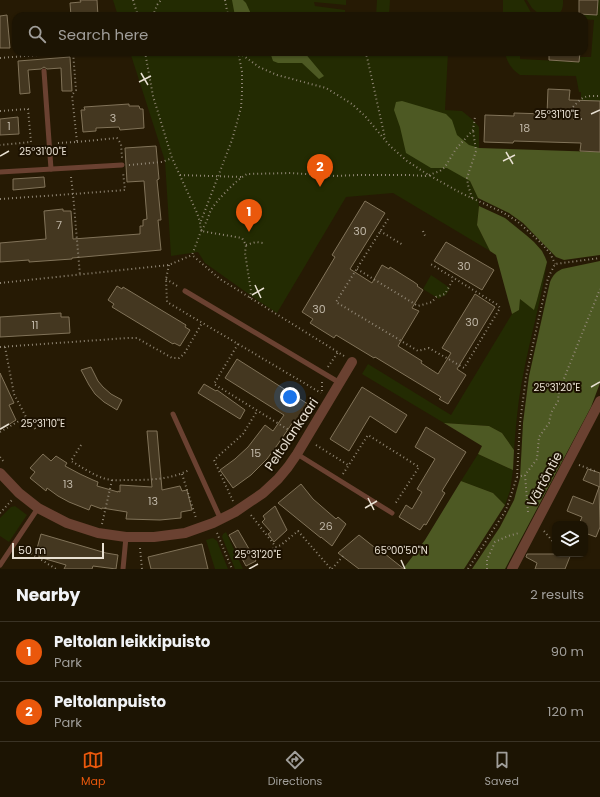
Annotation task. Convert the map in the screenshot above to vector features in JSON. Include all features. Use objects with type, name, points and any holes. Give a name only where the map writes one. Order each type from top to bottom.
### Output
[{"type":"street","name":"Peltolankaari","points":[[3,469],[19,493],[38,508],[67,524],[98,533],[126,537],[154,537],[185,533],[217,521],[235,512],[263,493],[278,479],[297,454],[352,362]]},
{"type":"street","name":"Värtöntie","points":[[512,569],[600,401]]},
{"type":"lane","points":[[44,72],[51,169]]},
{"type":"lane","points":[[0,172],[122,165]]},
{"type":"lane","points":[[185,291],[340,383]]},
{"type":"lane","points":[[174,414],[197,466],[217,521]]},
{"type":"lane","points":[[297,454],[391,513]]},
{"type":"lane","points":[[0,565],[38,508]]},
{"type":"lane","points":[[124,569],[126,537]]},
{"type":"path","points":[[133,0],[137,12]]},
{"type":"path","points":[[155,12],[161,0]]},
{"type":"path","points":[[225,0],[227,12]]},
{"type":"path","points":[[0,58],[25,56]]},
{"type":"path","points":[[73,56],[76,90],[72,95],[77,142]]},
{"type":"path","points":[[146,56],[153,96],[172,158],[197,213],[201,231]]},
{"type":"path","points":[[200,222],[232,140],[241,108],[242,72],[239,56]]},
{"type":"path","points":[[244,56],[258,67],[277,75],[326,88],[339,95],[365,116],[390,146],[407,161],[429,175],[517,221],[550,253],[556,264]]},
{"type":"path","points":[[367,56],[385,140]]},
{"type":"path","points":[[574,106],[582,98],[587,96],[600,96]]},
{"type":"path","points":[[0,111],[28,109],[31,142],[0,145]]},
{"type":"path","points":[[472,198],[467,178],[476,151],[473,130],[475,117]]},
{"type":"path","points":[[573,119],[582,119]]},
{"type":"path","points":[[180,175],[242,176],[247,174],[291,172],[335,176],[425,176],[445,168],[456,148],[473,130]]},
{"type":"path","points":[[0,199],[125,190],[121,144],[118,138],[49,144]]},
{"type":"path","points":[[122,165],[162,162],[172,158]]},
{"type":"path","points":[[71,168],[80,275]]},
{"type":"path","points":[[0,283],[169,265],[192,255],[210,211],[242,176]]},
{"type":"path","points":[[388,219],[336,302],[418,351],[429,348],[464,368],[500,308],[498,305],[429,263]]},
{"type":"path","points":[[201,231],[242,238],[246,244],[245,253],[252,291],[250,298]]},
{"type":"path","points":[[380,231],[403,245]]},
{"type":"path","points":[[423,231],[426,237]]},
{"type":"path","points":[[246,244],[256,242],[263,243]]},
{"type":"path","points":[[192,255],[220,279],[352,362]]},
{"type":"path","points":[[556,264],[600,258]]},
{"type":"path","points":[[468,569],[506,510],[517,478],[520,423],[526,377],[548,278],[556,264]]},
{"type":"path","points":[[169,265],[166,279],[167,302],[322,394],[322,378],[338,352]]},
{"type":"path","points":[[357,269],[418,306],[432,302],[436,297],[445,294],[454,278]]},
{"type":"path","points":[[166,279],[185,291]]},
{"type":"path","points":[[517,478],[525,475],[537,459],[539,437],[549,423],[551,413],[558,401],[559,391],[600,289]]},
{"type":"path","points":[[0,347],[137,338],[172,358],[179,358],[184,354],[202,323]]},
{"type":"path","points":[[238,344],[214,384],[299,436]]},
{"type":"path","points":[[5,347],[14,394],[26,417],[37,431]]},
{"type":"path","points":[[238,500],[233,502],[214,460],[243,434],[257,411]]},
{"type":"path","points":[[0,432],[26,417]]},
{"type":"path","points":[[339,480],[368,435],[419,467],[391,513]]},
{"type":"path","points":[[81,445],[71,461],[103,478],[112,480],[143,480],[168,477],[182,474],[197,466]]},
{"type":"path","points":[[316,445],[348,465]]},
{"type":"path","points":[[0,457],[3,469]]},
{"type":"path","points":[[570,459],[595,471]]},
{"type":"path","points":[[182,474],[196,519]]},
{"type":"path","points":[[525,475],[529,515]]},
{"type":"path","points":[[102,524],[112,480]]},
{"type":"path","points":[[250,514],[276,547]]},
{"type":"path","points":[[217,521],[232,569]]},
{"type":"path","points":[[97,523],[109,524]]},
{"type":"path","points":[[535,524],[542,528],[552,540]]},
{"type":"path","points":[[487,569],[487,560],[495,542],[522,530]]},
{"type":"path","points":[[259,557],[280,545],[298,531],[331,569],[343,556]]},
{"type":"path","points":[[14,543],[56,569]]},
{"type":"path","points":[[140,547],[142,569]]},
{"type":"green space","points":[[113,0],[346,0],[346,5],[314,2],[315,6],[345,10],[345,12],[117,12]]},
{"type":"green space","points":[[232,0],[243,0],[250,12],[234,12]]},
{"type":"green space","points":[[377,0],[390,0],[389,12],[376,12]]},
{"type":"green space","points":[[503,0],[524,0],[531,12],[503,12]]},
{"type":"green space","points":[[527,0],[563,0],[561,12],[536,12]]},
{"type":"green space","points":[[598,0],[600,0],[600,101],[581,101],[581,92],[579,92],[576,76],[520,75],[508,62],[506,56],[520,56],[520,59],[579,62],[579,57],[591,57],[594,20],[588,19],[588,14],[597,15]]},
{"type":"green space","points":[[131,56],[448,56],[445,110],[462,111],[479,127],[479,148],[470,181],[478,198],[479,206],[477,225],[490,251],[393,193],[346,197],[277,313],[205,263],[198,252],[171,256],[165,161]]},
{"type":"green space","points":[[271,56],[307,56],[324,76],[319,79],[302,63],[278,63],[273,61]]},
{"type":"green space","points":[[402,101],[446,114],[452,120],[457,135],[469,145],[479,148],[600,152],[600,255],[564,260],[556,257],[523,223],[509,213],[478,198],[470,181],[447,168],[431,168],[406,153],[400,127],[394,110],[396,102]]},
{"type":"green space","points":[[479,206],[505,218],[534,242],[542,251],[547,262],[534,310],[520,299],[519,310],[512,314],[496,255],[490,251],[477,225]]},
{"type":"green space","points":[[600,261],[600,383],[591,407],[505,569],[472,569],[500,527],[514,500],[520,478],[523,423],[529,376],[552,277],[562,269]]},
{"type":"green space","points":[[547,262],[521,385],[514,450],[502,433],[489,426],[444,423],[362,374],[368,364],[451,415],[512,314],[519,310],[519,298],[534,309]]},
{"type":"green space","points":[[431,275],[450,288],[446,295],[439,299],[423,289]]},
{"type":"green space","points":[[444,423],[489,426],[502,433],[514,450],[513,470],[478,454],[482,446]]},
{"type":"green space","points":[[478,454],[513,470],[510,491],[505,505],[493,493],[461,481]]},
{"type":"green space","points":[[461,481],[493,493],[505,505],[464,569],[403,569],[425,540]]},
{"type":"green space","points":[[15,506],[27,515],[9,542],[0,536],[0,518],[11,507]]},
{"type":"green space","points":[[226,532],[243,569],[235,569],[222,537]]},
{"type":"green space","points":[[213,538],[217,541],[228,569],[215,569],[206,540]]},
{"type":"building","points":[[80,0],[97,0],[98,12],[71,12],[70,3],[81,2]]},
{"type":"building","points":[[579,0],[598,0],[597,15],[588,14],[588,12],[579,12]]},
{"type":"building","points":[[7,15],[10,48],[0,48],[0,16]]},
{"type":"building","points":[[549,56],[580,56],[579,62],[549,60]]},
{"type":"building","points":[[70,57],[72,91],[62,91],[61,68],[47,69],[44,67],[41,69],[28,70],[30,93],[20,94],[18,61]]},
{"type":"building","points":[[548,89],[570,90],[569,100],[600,101],[600,152],[580,151],[581,143],[514,141],[513,143],[484,142],[485,115],[514,116],[514,113],[547,114]]},
{"type":"building","points":[[129,104],[129,106],[139,106],[140,109],[143,109],[144,128],[120,130],[119,127],[96,128],[96,131],[83,132],[81,110],[85,110],[84,107]]},
{"type":"building","points":[[18,117],[19,134],[0,135],[0,119]]},
{"type":"building","points":[[156,146],[159,179],[157,180],[161,220],[158,220],[161,250],[72,259],[29,262],[29,260],[0,262],[0,243],[46,239],[44,211],[63,209],[63,211],[71,211],[73,239],[140,234],[140,226],[143,226],[143,220],[147,219],[144,181],[127,182],[125,148]]},
{"type":"building","points":[[44,177],[45,187],[13,190],[13,179]]},
{"type":"building","points":[[365,201],[385,213],[350,269],[372,283],[382,265],[389,269],[390,267],[414,282],[423,290],[412,308],[419,311],[398,346],[422,361],[421,363],[438,374],[451,353],[442,348],[475,294],[495,307],[457,369],[466,375],[448,404],[439,399],[441,397],[375,357],[374,358],[336,335],[334,338],[310,323],[313,319],[302,312],[335,257],[332,255]]},
{"type":"building","points":[[446,242],[494,270],[482,290],[434,261]]},
{"type":"building","points":[[117,286],[122,289],[123,287],[186,325],[185,327],[190,330],[180,346],[174,343],[173,344],[112,307],[114,304],[108,300]]},
{"type":"building","points":[[61,313],[61,317],[69,317],[70,333],[0,337],[0,317]]},
{"type":"building","points":[[237,359],[311,406],[299,425],[293,422],[267,459],[251,475],[233,488],[220,470],[248,447],[265,425],[273,431],[284,415],[225,378]]},
{"type":"building","points":[[91,367],[98,381],[103,387],[111,394],[122,400],[117,410],[95,394],[89,385],[81,370]]},
{"type":"building","points":[[0,373],[14,403],[9,405],[16,420],[0,430]]},
{"type":"building","points":[[204,384],[216,391],[217,390],[245,410],[240,419],[198,393]]},
{"type":"building","points":[[362,387],[407,415],[396,433],[370,416],[349,451],[330,439]]},
{"type":"building","points":[[426,427],[466,452],[442,491],[445,493],[426,525],[424,524],[420,530],[399,517],[406,505],[412,509],[422,492],[417,489],[435,459],[415,447]]},
{"type":"building","points":[[147,431],[157,431],[162,490],[180,486],[182,491],[187,490],[192,510],[181,512],[181,518],[160,520],[126,519],[127,512],[102,509],[91,505],[89,510],[69,502],[47,488],[46,491],[30,478],[35,472],[30,468],[43,454],[51,461],[56,456],[67,463],[65,466],[98,482],[97,486],[118,492],[120,492],[120,485],[152,487]]},
{"type":"building","points":[[588,469],[600,473],[600,487],[583,480]]},
{"type":"building","points":[[301,484],[313,499],[336,519],[338,517],[346,524],[332,546],[278,503]]},
{"type":"building","points":[[599,487],[600,527],[596,537],[588,534],[588,521],[580,521],[582,517],[567,511],[573,496],[593,504]]},
{"type":"building","points":[[275,506],[287,530],[274,542],[268,534],[271,532],[262,522],[265,519],[263,516]]},
{"type":"building","points":[[238,530],[256,561],[246,566],[229,535]]},
{"type":"building","points":[[41,534],[106,553],[118,555],[116,569],[93,566],[92,569],[64,569],[66,565],[39,557],[39,553],[36,552]]},
{"type":"building","points":[[359,535],[404,569],[359,569],[338,553]]},
{"type":"building","points":[[202,544],[208,569],[151,569],[148,557]]},
{"type":"building","points":[[527,554],[552,554],[552,557],[570,557],[565,569],[535,569],[537,563],[526,557]]},
{"type":"place","name":"Peltolanpuisto","points":[[320,187]]},
{"type":"place","name":"Peltolan leikkipuisto","points":[[249,232]]}]
